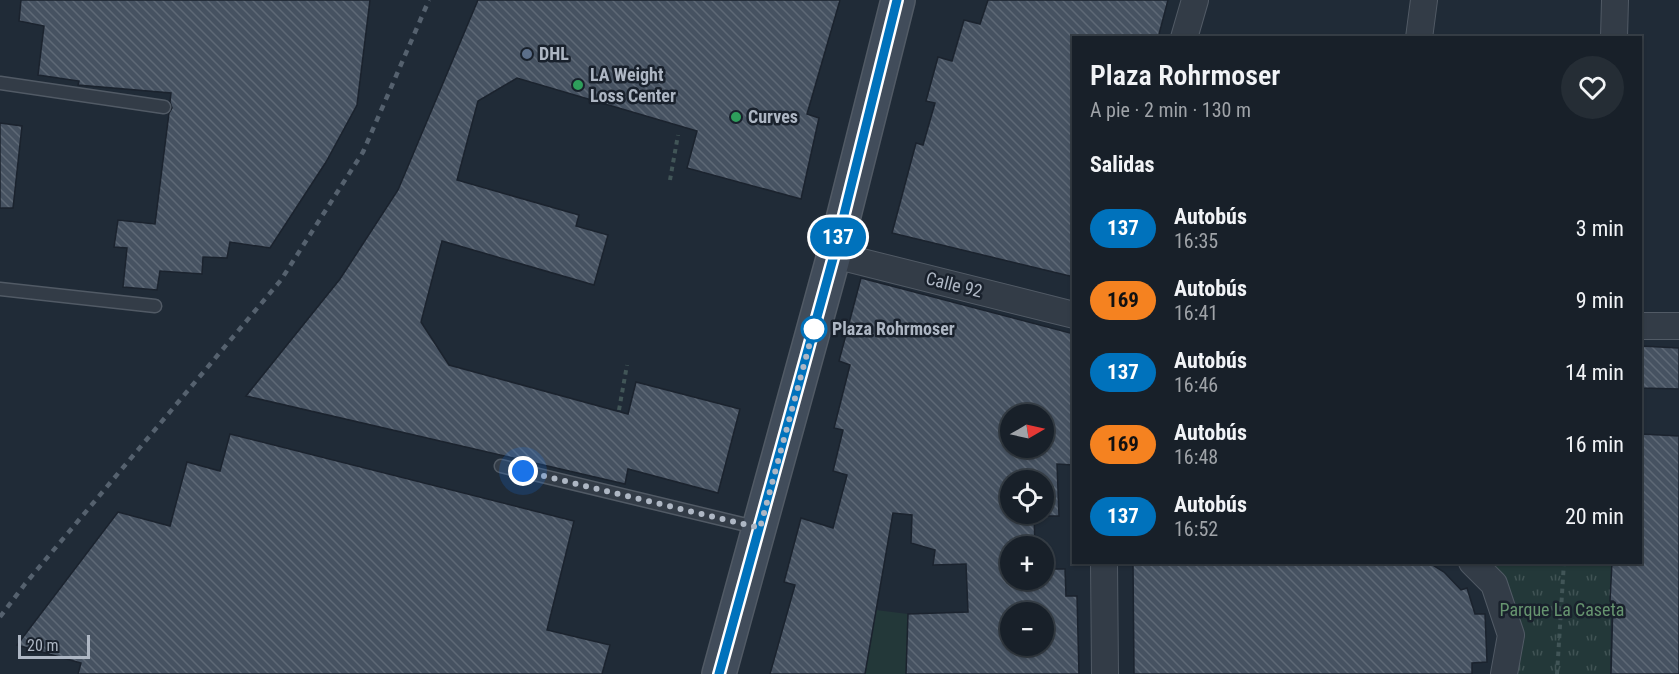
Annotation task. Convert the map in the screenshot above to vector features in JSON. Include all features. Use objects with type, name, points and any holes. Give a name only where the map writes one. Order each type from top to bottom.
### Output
[{"type":"main road","points":[[719,674],[834,255],[897,0]]},
{"type":"street","points":[[1185,36],[1195,0]]},
{"type":"street","points":[[1419,36],[1424,0]]},
{"type":"street","points":[[1614,36],[1615,0]]},
{"type":"street","name":"Calle 92","points":[[834,255],[1072,314]]},
{"type":"street","points":[[1642,326],[1679,326]]},
{"type":"street","points":[[1104,564],[1105,674]]},
{"type":"street","points":[[1474,564],[1494,584],[1511,635],[1504,674]]},
{"type":"lane","points":[[0,83],[164,107]]},
{"type":"lane","points":[[0,289],[155,306]]},
{"type":"lane","points":[[501,466],[760,528]]},
{"type":"path","points":[[670,180],[678,135]]},
{"type":"path","points":[[619,410],[627,365]]},
{"type":"path","points":[[1557,674],[1564,564]]},
{"type":"green space","name":"Parque La Caseta","points":[[1490,564],[1612,564],[1610,674],[1515,674]]},
{"type":"green space","points":[[876,610],[908,614],[906,674],[865,674]]},
{"type":"building","points":[[21,0],[370,0],[357,105],[326,162],[270,248],[230,242],[227,258],[203,257],[202,274],[160,271],[157,290],[123,287],[127,248],[114,247],[118,220],[155,224],[169,113],[172,108],[171,93],[78,85],[79,81],[38,75],[44,26],[19,21]]},
{"type":"building","points":[[478,0],[840,0],[807,114],[819,118],[801,199],[687,168],[697,131],[517,78],[478,101],[457,180],[579,215],[576,226],[608,235],[594,285],[442,241],[421,322],[449,365],[628,414],[636,382],[740,409],[718,493],[628,469],[625,484],[246,396],[340,279],[398,190]]},
{"type":"building","points":[[988,0],[1168,0],[1159,36],[1072,36],[1072,277],[892,233],[916,143],[923,145],[935,103],[926,101],[938,57],[952,61],[964,20],[980,24]]},
{"type":"building","points":[[0,123],[22,126],[13,208],[0,208]]},
{"type":"building","points":[[861,278],[1072,333],[1072,465],[1057,464],[1059,516],[1054,516],[1054,470],[1000,470],[1000,524],[1034,524],[1035,536],[1000,536],[1000,590],[1054,590],[1054,569],[1065,569],[1066,596],[1077,596],[1079,674],[906,674],[908,614],[968,612],[966,564],[933,565],[935,550],[911,543],[912,515],[893,513],[865,674],[770,674],[795,585],[784,582],[801,518],[833,528],[847,475],[833,471],[843,430],[834,428],[850,365],[839,361]]},
{"type":"building","points":[[1642,346],[1679,348],[1679,389],[1642,388]]},
{"type":"building","points":[[230,434],[574,521],[547,630],[610,645],[602,674],[78,674],[81,663],[17,645],[118,512],[170,526],[187,462],[220,471]]},
{"type":"building","points":[[1642,434],[1679,436],[1679,674],[1611,674],[1612,564],[1642,564]]},
{"type":"building","points":[[1133,564],[1431,564],[1444,572],[1461,590],[1467,588],[1475,614],[1485,614],[1487,662],[1472,663],[1472,674],[1134,674]]},
{"type":"railway","points":[[0,617],[25,584],[281,280],[363,152],[429,0]]},
{"type":"bus line","name":"137","points":[[719,674],[834,255],[897,0]]},
{"type":"place","name":"DHL","points":[[527,54]]},
{"type":"place","name":"LA Weight Loss Center","points":[[578,85]]},
{"type":"place","name":"Curves","points":[[736,117]]},
{"type":"place","name":"Plaza Rohrmoser","points":[[814,329]]},
{"type":"route","points":[[523,471],[760,528],[815,324],[814,329]]}]
